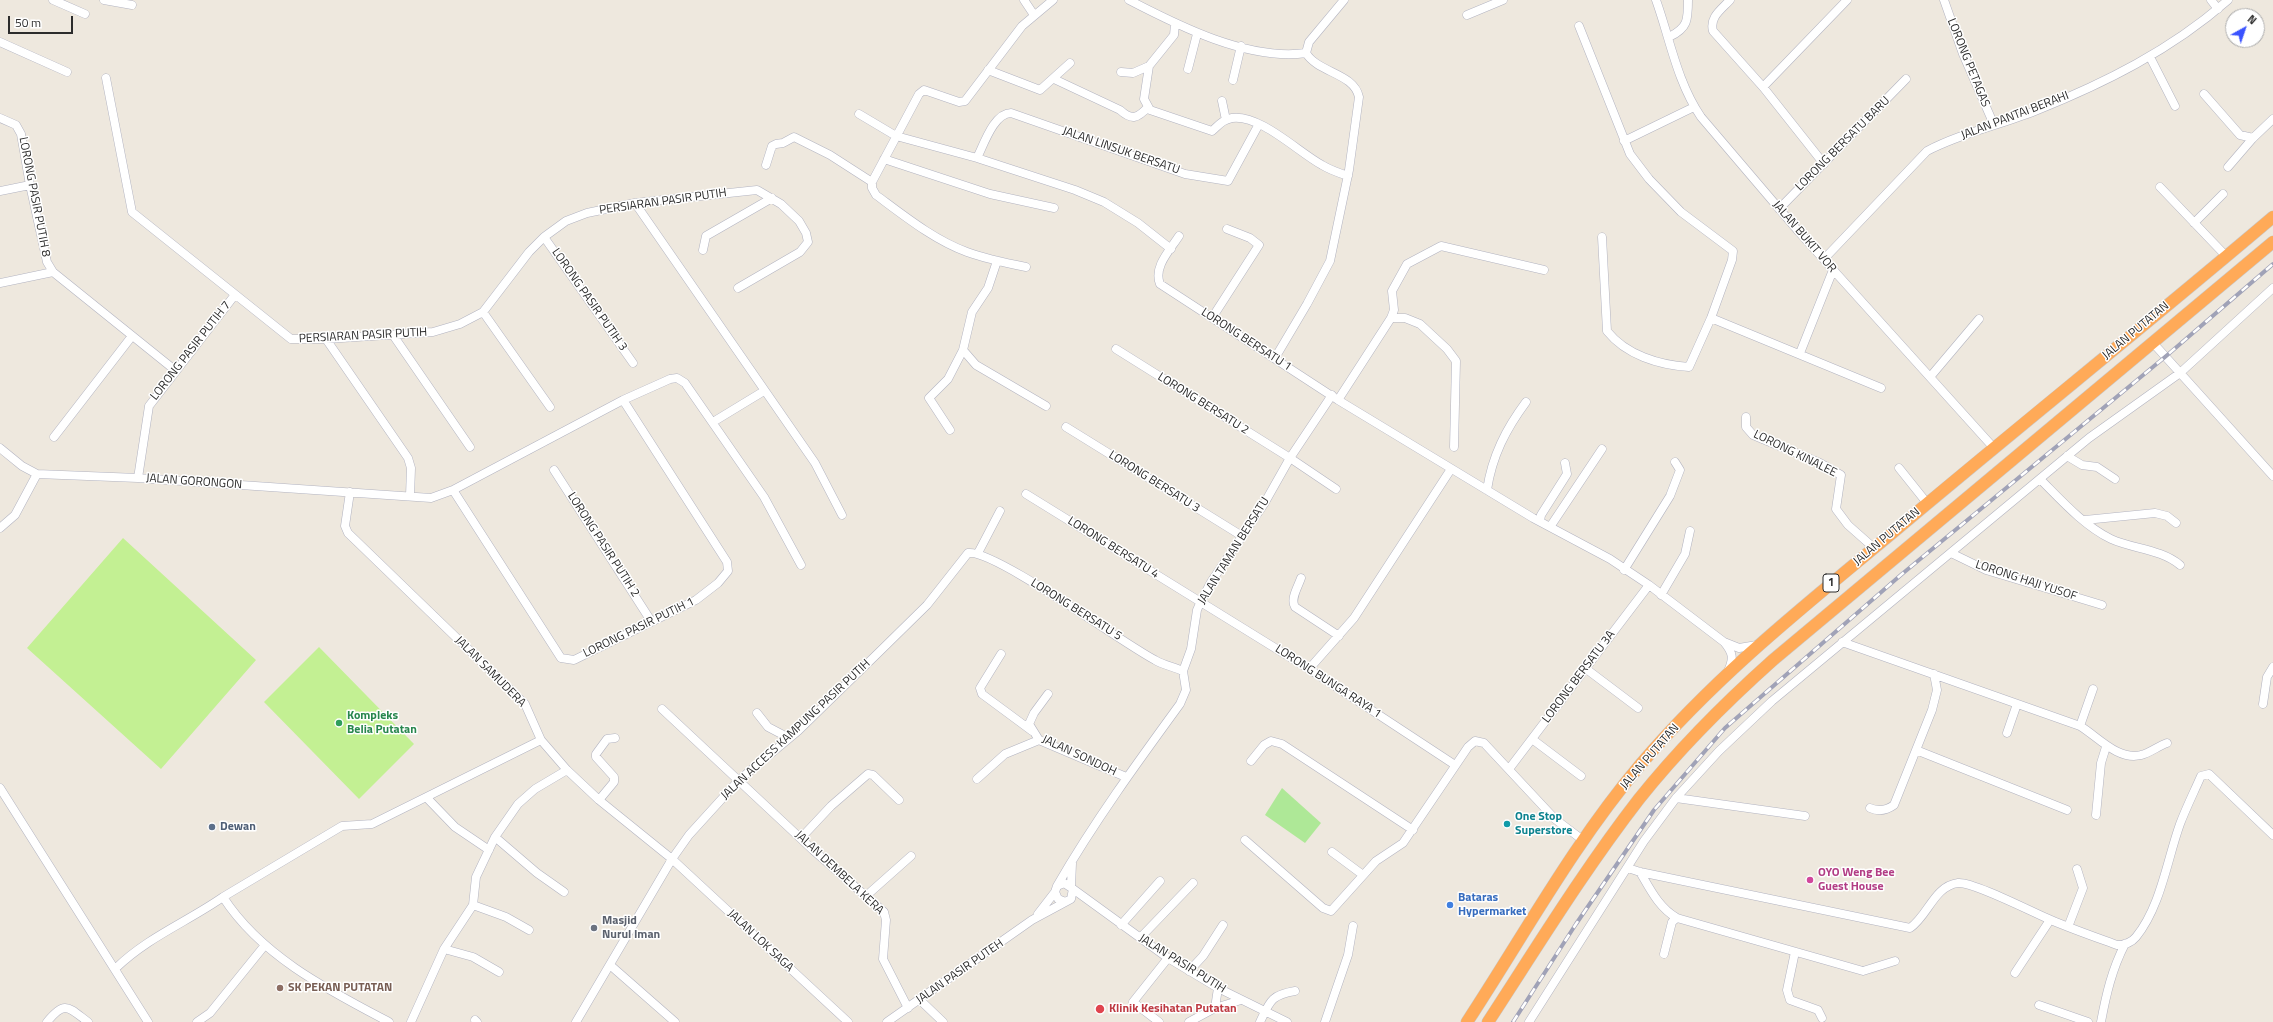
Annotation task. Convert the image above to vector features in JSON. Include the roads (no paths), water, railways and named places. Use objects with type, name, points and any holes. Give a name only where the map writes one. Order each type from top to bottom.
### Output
[{"type":"highway","name":"JALAN PUTATAN","points":[[1467,1022],[1584,840],[1641,764],[1727,672],[1989,451],[2273,217]]},
{"type":"highway","name":"JALAN PUTATAN","points":[[1488,1022],[1600,852],[1656,779],[1705,727],[1773,660],[2000,469],[2154,344],[2273,242]]},
{"type":"highway","points":[[2174,299],[2188,315]]},
{"type":"highway","points":[[1989,451],[2000,469]]},
{"type":"highway","points":[[1689,712],[1705,727]]},
{"type":"street","points":[[53,0],[86,14]]},
{"type":"street","points":[[104,0],[132,6]]},
{"type":"street","points":[[1024,0],[1034,15]]},
{"type":"street","points":[[1026,267],[965,252],[939,238],[876,195],[872,188],[872,182],[918,94],[924,90],[959,102],[965,101],[1022,26],[1053,0]]},
{"type":"street","points":[[1129,0],[1197,34],[1270,54],[1288,55],[1306,53]]},
{"type":"street","points":[[1275,358],[1307,304],[1330,260],[1348,176],[1359,98],[1357,89],[1350,83],[1310,60],[1306,53],[1309,42],[1344,0]]},
{"type":"street","points":[[1467,15],[1503,0]]},
{"type":"street","name":"JALAN BUKIT VOR","points":[[1656,0],[1669,37],[1679,74],[1694,107],[1779,209],[1930,377],[1989,451]]},
{"type":"street","points":[[1669,37],[1684,27],[1688,15],[1688,0]]},
{"type":"street","points":[[1730,0],[1714,17],[1711,26],[1712,31],[1763,87],[1824,164]]},
{"type":"street","points":[[1763,87],[1847,0]]},
{"type":"street","name":"LORONG PETAGAS","points":[[1944,0],[1963,54],[1994,125]]},
{"type":"street","points":[[2211,0],[2218,9]]},
{"type":"street","name":"JALAN PANTAI BERAHI","points":[[1824,259],[1907,171],[1928,152],[1994,125],[2034,112],[2150,57],[2183,36],[2228,0]]},
{"type":"street","points":[[1120,72],[1133,73],[1149,66],[1174,35],[1175,24]]},
{"type":"street","points":[[1579,26],[1624,141],[1641,169],[1662,193],[1688,218],[1733,251],[1732,260],[1711,318],[1689,367],[1674,366],[1627,351],[1615,342],[1607,331],[1602,237]]},
{"type":"street","points":[[1188,69],[1197,34]]},
{"type":"street","points":[[0,42],[67,72]]},
{"type":"street","points":[[1233,80],[1241,46]]},
{"type":"street","points":[[2150,57],[2175,106]]},
{"type":"street","points":[[988,70],[1040,90],[1070,63]]},
{"type":"street","points":[[1149,66],[1144,99],[1150,110],[1212,131],[1221,121],[1233,118],[1248,119],[1259,124],[1323,166],[1348,176]]},
{"type":"street","name":"PERSIARAN PASIR PUTIH","points":[[106,78],[132,212],[234,296],[291,339],[326,339],[433,332],[460,324],[483,312],[529,252],[544,237],[566,221],[587,213],[635,203],[757,190],[781,204],[799,221],[806,233],[808,242],[800,252],[738,288]]},
{"type":"street","points":[[1054,79],[1120,110],[1126,116],[1134,118],[1140,116],[1148,107]]},
{"type":"street","name":"LORONG BERSATU BARU","points":[[1779,209],[1906,79]]},
{"type":"street","points":[[2204,94],[2240,135],[2253,138]]},
{"type":"street","points":[[1222,101],[1226,120]]},
{"type":"street","points":[[1624,141],[1694,107]]},
{"type":"street","name":"JALAN LINSUK BERSATU","points":[[977,158],[996,122],[1002,115],[1012,113],[1185,174],[1228,181],[1259,124]]},
{"type":"street","points":[[859,114],[896,136],[977,158],[1076,190],[1104,202],[1138,223],[1171,249],[1179,236]]},
{"type":"street","name":"LORONG PASIR PUTIH 8","points":[[0,118],[19,129],[47,262],[53,272],[176,371]]},
{"type":"street","points":[[2228,167],[2253,138],[2273,119]]},
{"type":"street","points":[[766,165],[772,146],[783,143],[794,137],[830,155],[872,182]]},
{"type":"street","points":[[884,159],[990,194],[1054,208]]},
{"type":"street","points":[[0,191],[30,185]]},
{"type":"street","points":[[2160,187],[2226,256]]},
{"type":"street","points":[[2194,223],[2223,194]]},
{"type":"street","points":[[703,250],[706,236],[772,198]]},
{"type":"street","points":[[635,203],[815,463],[842,515]]},
{"type":"street","points":[[1212,318],[1258,245],[1250,238],[1227,228]]},
{"type":"street","name":"LORONG PASIR PUTIH 3","points":[[544,237],[633,363]]},
{"type":"street","points":[[1454,447],[1456,361],[1447,349],[1420,324],[1405,318],[1391,318],[1394,310],[1392,291],[1407,264],[1441,246],[1544,270]]},
{"type":"street","name":"LORONG BERSATU 1","points":[[1171,249],[1160,268],[1157,277],[1160,284],[1450,469],[1550,527],[1610,559],[1624,570],[1649,585],[1724,642]]},
{"type":"street","points":[[950,430],[929,398],[948,379],[963,350],[972,312],[988,288],[997,261]]},
{"type":"street","points":[[1800,353],[1833,270]]},
{"type":"street","points":[[0,283],[53,272]]},
{"type":"street","points":[[1529,1022],[1628,868],[1676,798],[1719,751],[1772,701],[2067,456],[2125,410],[2180,373],[2273,288]]},
{"type":"street","name":"LORONG PASIR PUTIH 7","points":[[138,478],[149,406],[234,296]]},
{"type":"street","points":[[483,312],[550,407]]},
{"type":"street","name":"JALAN TAMAN BERSATU","points":[[1056,889],[1074,856],[1126,777],[1180,704],[1186,690],[1183,671],[1191,649],[1197,610],[1201,601],[1264,504],[1290,458],[1391,318]]},
{"type":"street","points":[[1711,318],[1800,353],[1881,388]]},
{"type":"street","points":[[1930,377],[1979,319]]},
{"type":"street","points":[[393,335],[470,447]]},
{"type":"street","points":[[54,437],[132,336]]},
{"type":"street","points":[[326,339],[408,458],[411,468],[410,496]]},
{"type":"street","points":[[2154,344],[2273,476]]},
{"type":"street","points":[[963,350],[976,364],[1046,406]]},
{"type":"street","name":"LORONG BERSATU 2","points":[[1116,350],[1290,458],[1336,490]]},
{"type":"street","name":"JALAN GORONGON","points":[[37,474],[138,478],[431,498],[452,490],[623,400],[670,379],[677,378],[685,383],[713,422]]},
{"type":"street","points":[[764,391],[713,422],[764,497],[801,565]]},
{"type":"street","name":"LORONG PASIR PUTIH 1","points":[[452,490],[561,658],[574,660],[651,620],[696,600],[718,583],[728,571],[728,562],[623,400]]},
{"type":"street","points":[[1488,490],[1493,462],[1505,433],[1526,402]]},
{"type":"street","name":"LORONG KINALEE","points":[[1746,417],[1746,427],[1753,435],[1820,463],[1841,475],[1835,502],[1836,508],[1848,525],[1874,548]]},
{"type":"street","name":"LORONG BERSATU 3","points":[[1066,427],[1242,536]]},
{"type":"street","points":[[0,448],[22,466],[37,474],[15,515],[9,522],[0,528]]},
{"type":"street","points":[[1550,527],[1602,449]]},
{"type":"street","points":[[2067,456],[2082,465],[2097,467],[2115,478]]},
{"type":"street","points":[[1624,570],[1670,496],[1680,470],[1675,462]]},
{"type":"street","points":[[1540,521],[1541,515],[1567,474],[1565,463]]},
{"type":"street","points":[[1899,468],[1927,503]]},
{"type":"street","points":[[1309,669],[1339,636],[1378,582],[1450,469]]},
{"type":"street","name":"LORONG PASIR PUTIH 2","points":[[554,470],[651,620]]},
{"type":"street","points":[[2040,479],[2085,520],[2111,539],[2165,556],[2180,565]]},
{"type":"street","name":"JALAN SAMUDERA","points":[[350,492],[345,526],[348,533],[525,704],[541,740],[567,770],[599,800],[672,859]]},
{"type":"street","name":"LORONG BERSATU 4","points":[[1026,494],[1201,601]]},
{"type":"street","points":[[978,553],[1000,511]]},
{"type":"street","points":[[2085,520],[2155,513],[2167,516],[2176,523]]},
{"type":"street","points":[[1661,595],[1685,554],[1690,530]]},
{"type":"street","name":"LORONG BERSATU 5","points":[[968,553],[978,553],[1033,583],[1155,660],[1183,671]]},
{"type":"street","name":"JALAN ACCESS KAMPUNG PASIR PUTIH","points":[[576,1022],[672,859],[689,835],[740,780],[789,738],[927,605],[968,553]]},
{"type":"street","name":"LORONG HAJI YUSOF","points":[[1951,553],[1986,570],[2102,605]]},
{"type":"street","points":[[1301,578],[1292,603],[1295,608],[1339,636]]},
{"type":"street","name":"LORONG BERSATU 3A","points":[[1509,769],[1649,585]]},
{"type":"street","name":"LORONG BUNGA RAYA 1","points":[[1201,601],[1456,764]]},
{"type":"street","points":[[1724,642],[1739,648],[1758,645]]},
{"type":"street","points":[[1724,642],[1732,652],[1733,658],[1727,672]]},
{"type":"street","points":[[1842,642],[2080,726],[2098,738],[2106,746],[2117,752],[2139,756],[2167,743]]},
{"type":"street","name":"JALAN SONDOH","points":[[1001,654],[980,688],[982,694],[1033,732],[1040,740],[1126,777]]},
{"type":"street","points":[[2263,704],[2267,677],[2273,667]]},
{"type":"street","points":[[1585,668],[1638,708]]},
{"type":"street","points":[[1870,808],[1876,810],[1888,809],[1894,805],[1932,710],[1937,690],[1934,674]]},
{"type":"street","points":[[2080,726],[2093,689]]},
{"type":"street","name":"JALAN SONDOH","points":[[1033,732],[1029,724],[1034,713],[1048,694]]},
{"type":"street","points":[[2007,733],[2018,704]]},
{"type":"street","name":"JALAN DEMBELA KERA","points":[[662,708],[886,915],[884,959],[908,1008]]},
{"type":"street","points":[[757,713],[768,727],[789,738]]},
{"type":"street","points":[[599,800],[614,782],[614,777],[596,757],[596,754],[606,740],[615,738]]},
{"type":"street","points":[[1532,739],[1581,776]]},
{"type":"street","points":[[116,968],[147,941],[192,917],[223,896],[342,826],[372,824],[541,740]]},
{"type":"street","points":[[977,779],[1005,754],[1040,740]]},
{"type":"street","points":[[1251,762],[1264,745],[1271,741],[1282,744],[1413,830]]},
{"type":"street","points":[[1245,840],[1323,908],[1331,912],[1376,861],[1403,844],[1456,764],[1468,747],[1475,741],[1484,743],[1555,819],[1584,840]]},
{"type":"street","points":[[2096,815],[2101,764],[2106,746]]},
{"type":"street","points":[[1916,750],[2067,810]]},
{"type":"street","points":[[411,1022],[444,949],[473,905],[476,877],[495,837],[518,804],[535,789],[567,770]]},
{"type":"street","points":[[801,838],[831,806],[868,774],[873,775],[899,800]]},
{"type":"street","points":[[1628,868],[1640,872],[1910,928],[1916,924],[1941,890],[1958,883],[1981,889],[2050,920],[2117,945],[2125,944],[2135,939],[2144,925],[2155,900],[2180,823],[2201,776],[2210,774],[2273,835]]},
{"type":"street","points":[[0,788],[116,968],[148,1022]]},
{"type":"street","points":[[426,798],[455,827],[489,850]]},
{"type":"street","points":[[1676,798],[1805,816]]},
{"type":"street","points":[[495,837],[537,873],[564,892]]},
{"type":"street","points":[[1332,852],[1363,875]]},
{"type":"street","points":[[866,896],[911,856]]},
{"type":"street","name":"JALAN TAMAN BERSATU","points":[[1072,887],[1074,856]]},
{"type":"street","name":"JALAN LOK SAGA","points":[[672,859],[848,1022]]},
{"type":"street","points":[[2068,927],[2083,888],[2078,869]]},
{"type":"street","points":[[1640,872],[1656,899],[1668,913],[1677,918],[1863,971],[1895,961]]},
{"type":"street","points":[[1121,925],[1160,881]]},
{"type":"street","points":[[1064,883],[1072,887],[1073,896],[1067,901],[1058,899],[1056,889],[1064,883]]},
{"type":"street","points":[[1140,938],[1194,883]]},
{"type":"street","name":"JALAN PASIR PUTIH","points":[[1072,887],[1102,911],[1168,958],[1218,988],[1287,1022]]},
{"type":"street","name":"JALAN PASIR PUTEH","points":[[1032,920],[1056,889]]},
{"type":"street","points":[[223,896],[233,912],[265,945],[296,969],[389,1022]]},
{"type":"street","name":"JALAN PASIR PUTIH","points":[[1067,901],[1102,911]]},
{"type":"street","name":"JALAN PASIR PUTEH","points":[[887,1022],[1032,920],[1067,901]]},
{"type":"street","points":[[473,905],[511,919],[529,930]]},
{"type":"street","points":[[1664,954],[1672,922],[1677,918]]},
{"type":"street","points":[[2015,973],[2050,920]]},
{"type":"street","points":[[1189,971],[1203,956],[1223,925]]},
{"type":"street","points":[[1326,1022],[1348,955],[1353,926]]},
{"type":"street","points":[[2101,1022],[2106,992],[2118,958],[2125,944]]},
{"type":"street","points":[[197,1022],[210,1013],[265,945]]},
{"type":"street","points":[[444,949],[473,957],[498,972]]},
{"type":"street","points":[[1795,952],[1787,990],[1790,1000],[1818,1010],[1822,1018]]},
{"type":"street","points":[[1159,1022],[1134,1002],[1168,958]]},
{"type":"street","points":[[610,965],[675,1022]]},
{"type":"street","points":[[1215,1008],[1218,988]]},
{"type":"street","points":[[1260,1022],[1270,1001],[1276,996],[1295,991]]},
{"type":"street","points":[[920,1000],[943,1022]]},
{"type":"street","points":[[1189,1022],[1215,1008],[1241,1000]]},
{"type":"street","points":[[2039,1005],[2088,1022]]},
{"type":"street","points":[[47,1022],[56,1010],[62,1007],[68,1007],[88,1022]]},
{"type":"railway","points":[[1513,1022],[1576,924],[1654,810],[1725,728],[1902,574],[2165,357],[2273,264]]},
{"type":"place","name":"Kompleks Belia Putatan","points":[[339,723]]},
{"type":"place","name":"One Stop Superstore","points":[[1507,824]]},
{"type":"place","name":"Dewan","points":[[212,827]]},
{"type":"place","name":"OYO Weng Bee Guest House","points":[[1810,880]]},
{"type":"place","name":"Bataras Hypermarket","points":[[1450,905]]},
{"type":"place","name":"Masjid Nurul Iman","points":[[594,928]]},
{"type":"place","name":"SK PEKAN PUTATAN","points":[[280,988]]},
{"type":"place","name":"Klinik Kesihatan Putatan","points":[[1100,1009]]}]
